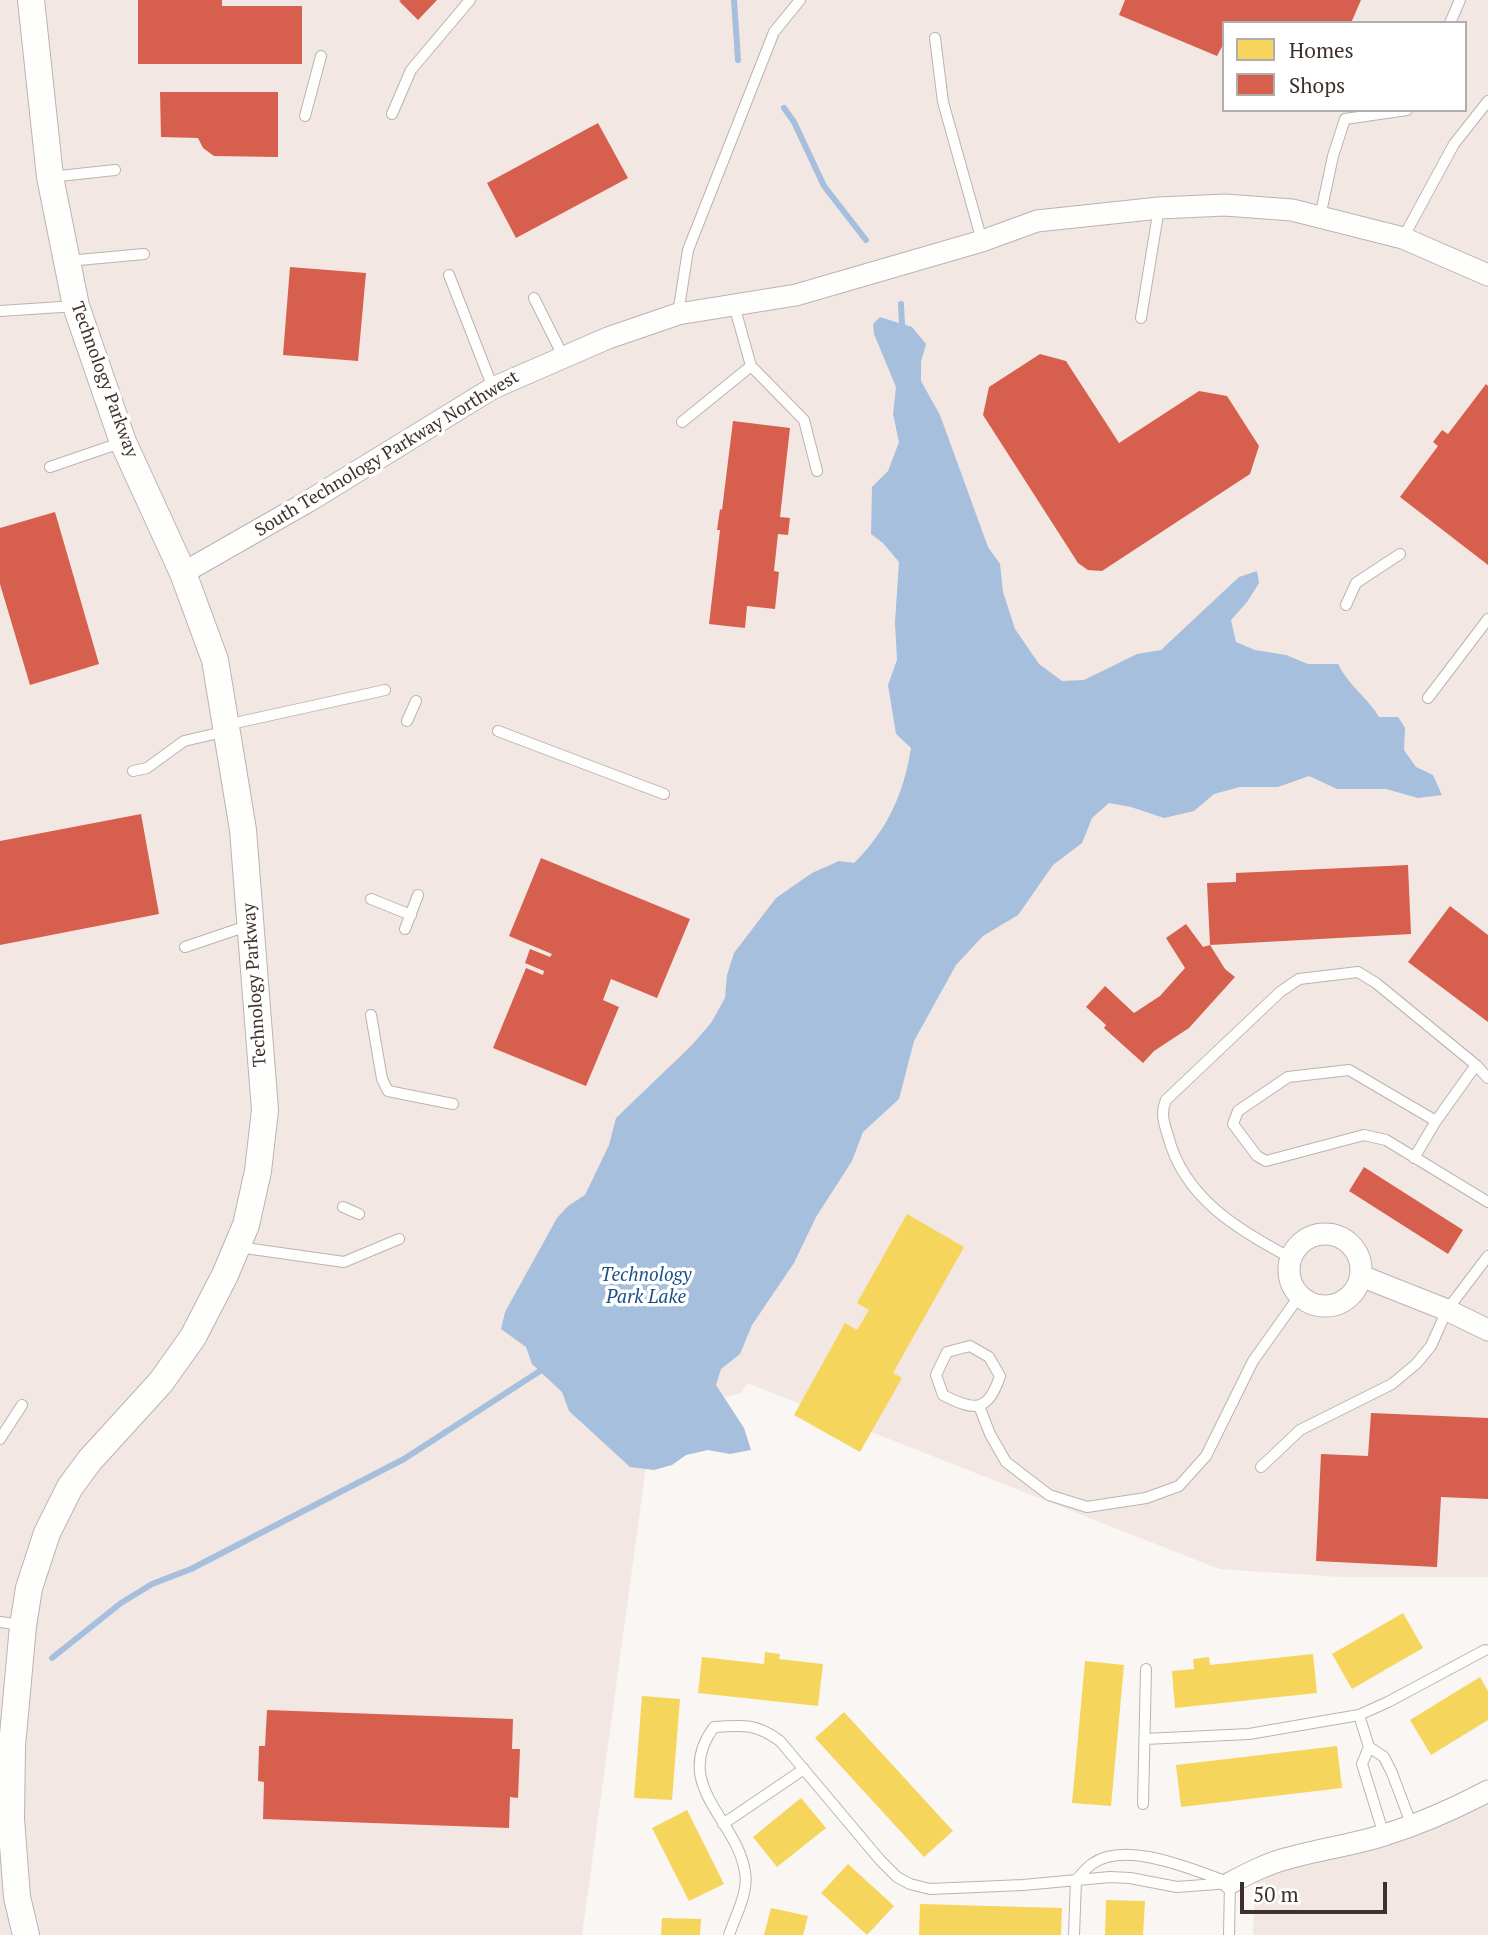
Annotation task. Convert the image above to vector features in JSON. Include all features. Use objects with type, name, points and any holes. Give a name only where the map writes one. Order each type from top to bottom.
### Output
[{"type":"street","name":"Technology Parkway","points":[[26,1935],[5,1819],[12,1745],[11,1624],[29,1588],[47,1533],[70,1487],[90,1460],[161,1382],[193,1337],[238,1247],[246,1225],[258,1171],[265,1110],[243,830],[215,660],[183,573],[123,442],[76,306],[50,177],[31,0]]},
{"type":"street","name":"South Technology Parkway Northwest","points":[[183,573],[493,388],[563,356],[678,314],[796,295],[982,241],[1037,221],[1159,208],[1225,205],[1292,210],[1404,238],[1488,275]]},
{"type":"street","points":[[1317,1234],[1334,1234],[1350,1243],[1360,1258],[1361,1276],[1355,1290],[1343,1301],[1329,1306],[1313,1304],[1300,1295],[1292,1284],[1289,1271],[1291,1258],[1301,1243],[1317,1234]]},
{"type":"street","points":[[1361,1276],[1447,1310],[1488,1330]]},
{"type":"street","points":[[1230,1883],[1252,1871],[1288,1858],[1412,1826],[1451,1811],[1488,1791]]},
{"type":"lane","points":[[392,114],[411,70],[470,0]]},
{"type":"lane","points":[[678,314],[688,250],[774,32],[800,0]]},
{"type":"lane","points":[[1451,21],[1460,0]]},
{"type":"lane","points":[[935,38],[943,102],[982,241]]},
{"type":"lane","points":[[305,116],[321,56]]},
{"type":"lane","points":[[1404,238],[1454,144],[1488,102]]},
{"type":"lane","points":[[1320,217],[1333,156],[1345,119],[1393,112]]},
{"type":"lane","points":[[50,177],[115,170]]},
{"type":"lane","points":[[1141,318],[1159,208]]},
{"type":"lane","points":[[65,261],[144,254]]},
{"type":"lane","points":[[449,275],[493,388]]},
{"type":"lane","points":[[534,298],[563,356]]},
{"type":"lane","points":[[734,305],[751,366],[804,420],[817,471]]},
{"type":"lane","points":[[0,311],[76,306]]},
{"type":"lane","points":[[682,422],[751,366]]},
{"type":"lane","points":[[50,467],[123,442]]},
{"type":"lane","points":[[1346,605],[1356,583],[1399,554]]},
{"type":"lane","points":[[1428,698],[1488,619]]},
{"type":"lane","points":[[133,771],[147,768],[184,741],[226,728],[385,690]]},
{"type":"lane","points":[[407,721],[416,701]]},
{"type":"lane","points":[[498,731],[664,794]]},
{"type":"lane","points":[[405,929],[418,895]]},
{"type":"lane","points":[[371,899],[411,915]]},
{"type":"lane","points":[[185,947],[250,925]]},
{"type":"lane","points":[[1291,1258],[1249,1236],[1207,1203],[1174,1159],[1161,1112],[1166,1100],[1280,992],[1299,979],[1359,972],[1476,1065],[1488,1078]]},
{"type":"lane","points":[[371,1015],[382,1079],[388,1091],[453,1104]]},
{"type":"lane","points":[[1414,1158],[1436,1121],[1476,1065]]},
{"type":"lane","points":[[1436,1121],[1349,1070],[1288,1077],[1238,1111],[1233,1124],[1258,1156],[1266,1161],[1364,1135],[1386,1140],[1488,1202]]},
{"type":"lane","points":[[343,1207],[359,1214]]},
{"type":"lane","points":[[238,1247],[344,1262],[399,1239]]},
{"type":"lane","points":[[1261,1467],[1300,1430],[1392,1384],[1416,1364],[1431,1346],[1447,1310],[1488,1256]]},
{"type":"lane","points":[[979,1406],[990,1434],[1006,1462],[1049,1496],[1087,1507],[1138,1501],[1179,1486],[1206,1456],[1253,1361],[1300,1295]]},
{"type":"lane","points":[[970,1346],[989,1357],[1000,1376],[994,1393],[979,1406],[966,1407],[943,1395],[936,1375],[947,1352],[970,1346]]},
{"type":"lane","points":[[0,1439],[22,1405]]},
{"type":"lane","points":[[1145,1739],[1249,1734],[1359,1715],[1485,1650]]},
{"type":"lane","points":[[1143,1804],[1146,1669]]},
{"type":"lane","points":[[1359,1715],[1369,1747],[1384,1758],[1392,1773],[1412,1826]]},
{"type":"lane","points":[[729,1935],[742,1897],[746,1872],[734,1842],[701,1785],[700,1760],[704,1741],[714,1727],[752,1725],[768,1731],[780,1741],[880,1860],[897,1877],[910,1884],[930,1889],[1130,1878],[1177,1887],[1230,1883]]},
{"type":"lane","points":[[1369,1747],[1362,1764],[1384,1835]]},
{"type":"lane","points":[[723,1824],[804,1769]]},
{"type":"lane","points":[[1074,1935],[1076,1880],[1092,1864],[1105,1858],[1127,1854],[1188,1868],[1230,1883]]},
{"type":"lane","points":[[1228,1935],[1230,1883]]},
{"type":"shaded area","points":[[0,0],[1488,0],[1488,1577],[1341,1577],[1219,1569],[747,1383],[741,1393],[653,1416],[582,1935],[0,1935]]},
{"type":"shaded area","points":[[1488,1787],[1488,1935],[1253,1935],[1256,1866],[1451,1814]]},
{"type":"water","name":"Technology Park Lake","points":[[880,317],[912,327],[926,344],[921,362],[921,381],[940,415],[988,547],[1000,564],[1003,592],[1015,629],[1039,664],[1062,681],[1084,680],[1137,654],[1161,650],[1239,577],[1257,571],[1259,583],[1231,620],[1236,642],[1255,650],[1286,655],[1308,664],[1338,664],[1379,717],[1398,717],[1405,728],[1404,750],[1416,767],[1433,775],[1442,795],[1418,798],[1386,789],[1337,789],[1309,776],[1278,787],[1240,787],[1214,794],[1194,811],[1164,818],[1109,803],[1092,818],[1082,843],[1053,865],[1018,915],[983,936],[956,965],[914,1041],[899,1099],[863,1132],[852,1161],[816,1217],[794,1263],[752,1325],[740,1354],[721,1369],[716,1385],[744,1428],[751,1450],[730,1454],[708,1450],[686,1455],[672,1465],[654,1470],[630,1467],[569,1411],[562,1392],[532,1364],[526,1347],[501,1329],[505,1312],[557,1218],[568,1206],[585,1195],[609,1145],[616,1118],[691,1046],[711,1023],[725,998],[727,975],[734,953],[776,898],[812,873],[839,861],[854,863],[876,838],[899,796],[911,748],[896,734],[888,685],[897,660],[895,622],[899,562],[883,543],[871,534],[872,487],[888,471],[899,442],[893,414],[896,387],[874,334],[873,324]]},
{"type":"building: Homes","points":[[907,1214],[964,1247],[893,1373],[902,1378],[860,1452],[794,1415],[845,1323],[857,1330],[869,1310],[857,1303]]},
{"type":"building: Homes","points":[[1403,1613],[1423,1648],[1352,1689],[1332,1654]]},
{"type":"building: Homes","points":[[765,1652],[780,1654],[779,1659],[823,1664],[818,1706],[698,1693],[702,1657],[764,1664]]},
{"type":"building: Homes","points":[[1313,1654],[1317,1693],[1175,1708],[1172,1671],[1194,1669],[1193,1659],[1209,1657],[1210,1665]]},
{"type":"building: Homes","points":[[1085,1661],[1124,1665],[1111,1806],[1072,1803]]},
{"type":"building: Homes","points":[[1480,1677],[1488,1691],[1488,1720],[1431,1755],[1410,1720]]},
{"type":"building: Homes","points":[[642,1696],[680,1699],[672,1800],[634,1798]]},
{"type":"building: Homes","points":[[844,1712],[953,1831],[924,1857],[815,1738]]},
{"type":"building: Homes","points":[[1337,1746],[1342,1788],[1181,1807],[1176,1765]]},
{"type":"building: Homes","points":[[801,1798],[826,1828],[777,1867],[753,1837]]},
{"type":"building: Homes","points":[[687,1810],[724,1884],[689,1901],[652,1828]]},
{"type":"building: Homes","points":[[848,1864],[894,1906],[867,1935],[821,1893]]},
{"type":"building: Homes","points":[[1106,1900],[1145,1901],[1143,1935],[1105,1935]]},
{"type":"building: Homes","points":[[920,1904],[1062,1908],[1061,1935],[919,1935]]},
{"type":"building: Homes","points":[[771,1908],[808,1916],[803,1935],[764,1935]]},
{"type":"building: Homes","points":[[662,1918],[701,1919],[700,1935],[661,1935]]},
{"type":"building: Shops","points":[[138,0],[222,0],[222,6],[302,6],[302,64],[138,64]]},
{"type":"building: Shops","points":[[437,0],[418,20],[399,1]]},
{"type":"building: Shops","points":[[1125,0],[1361,0],[1352,21],[1222,21],[1222,47],[1217,56],[1119,15]]},
{"type":"building: Shops","points":[[160,92],[278,92],[278,157],[214,156],[203,148],[198,138],[161,137]]},
{"type":"building: Shops","points":[[598,123],[628,178],[516,238],[487,183]]},
{"type":"building: Shops","points":[[290,267],[366,273],[358,361],[283,355]]},
{"type":"building: Shops","points":[[1040,354],[1066,361],[1119,443],[1199,391],[1227,396],[1259,446],[1250,474],[1102,571],[1088,570],[1078,563],[983,415],[989,387]]},
{"type":"building: Shops","points":[[1486,384],[1488,565],[1400,497],[1438,446],[1433,442],[1442,430],[1448,434]]},
{"type":"building: Shops","points":[[733,421],[790,428],[780,517],[790,518],[788,535],[778,534],[774,571],[779,572],[775,609],[747,606],[745,628],[709,624],[720,530],[717,530]]},
{"type":"building: Shops","points":[[55,512],[99,664],[30,685],[0,584],[0,528]]},
{"type":"building: Shops","points":[[141,814],[159,914],[0,945],[0,841]]},
{"type":"building: Shops","points":[[541,858],[690,919],[657,998],[611,979],[603,1000],[619,1007],[586,1086],[493,1048],[526,968],[543,975],[544,971],[525,963],[530,949],[550,957],[552,954],[509,936]]},
{"type":"building: Shops","points":[[1408,865],[1411,934],[1210,945],[1207,883],[1236,882],[1236,873]]},
{"type":"building: Shops","points":[[1450,906],[1488,935],[1488,1022],[1408,962]]},
{"type":"building: Shops","points":[[1186,924],[1203,947],[1210,945],[1225,969],[1235,977],[1189,1028],[1154,1051],[1143,1063],[1104,1028],[1106,1025],[1086,1007],[1105,986],[1134,1013],[1160,996],[1185,968],[1166,938]]},
{"type":"building: Shops","points":[[1364,1167],[1463,1230],[1448,1254],[1349,1191]]},
{"type":"building: Shops","points":[[1371,1413],[1488,1418],[1488,1499],[1441,1497],[1437,1567],[1316,1561],[1321,1454],[1368,1456]]},
{"type":"building: Shops","points":[[267,1710],[513,1719],[512,1749],[520,1749],[518,1798],[510,1797],[509,1828],[263,1819],[264,1782],[258,1781],[259,1746],[265,1746]]},
{"type":"waterway","points":[[734,0],[738,60]]},
{"type":"waterway","points":[[784,108],[794,122],[824,186],[866,240]]},
{"type":"waterway","points":[[901,304],[902,324]]},
{"type":"waterway","points":[[52,1658],[121,1603],[152,1584],[191,1569],[404,1459],[540,1371]]}]
